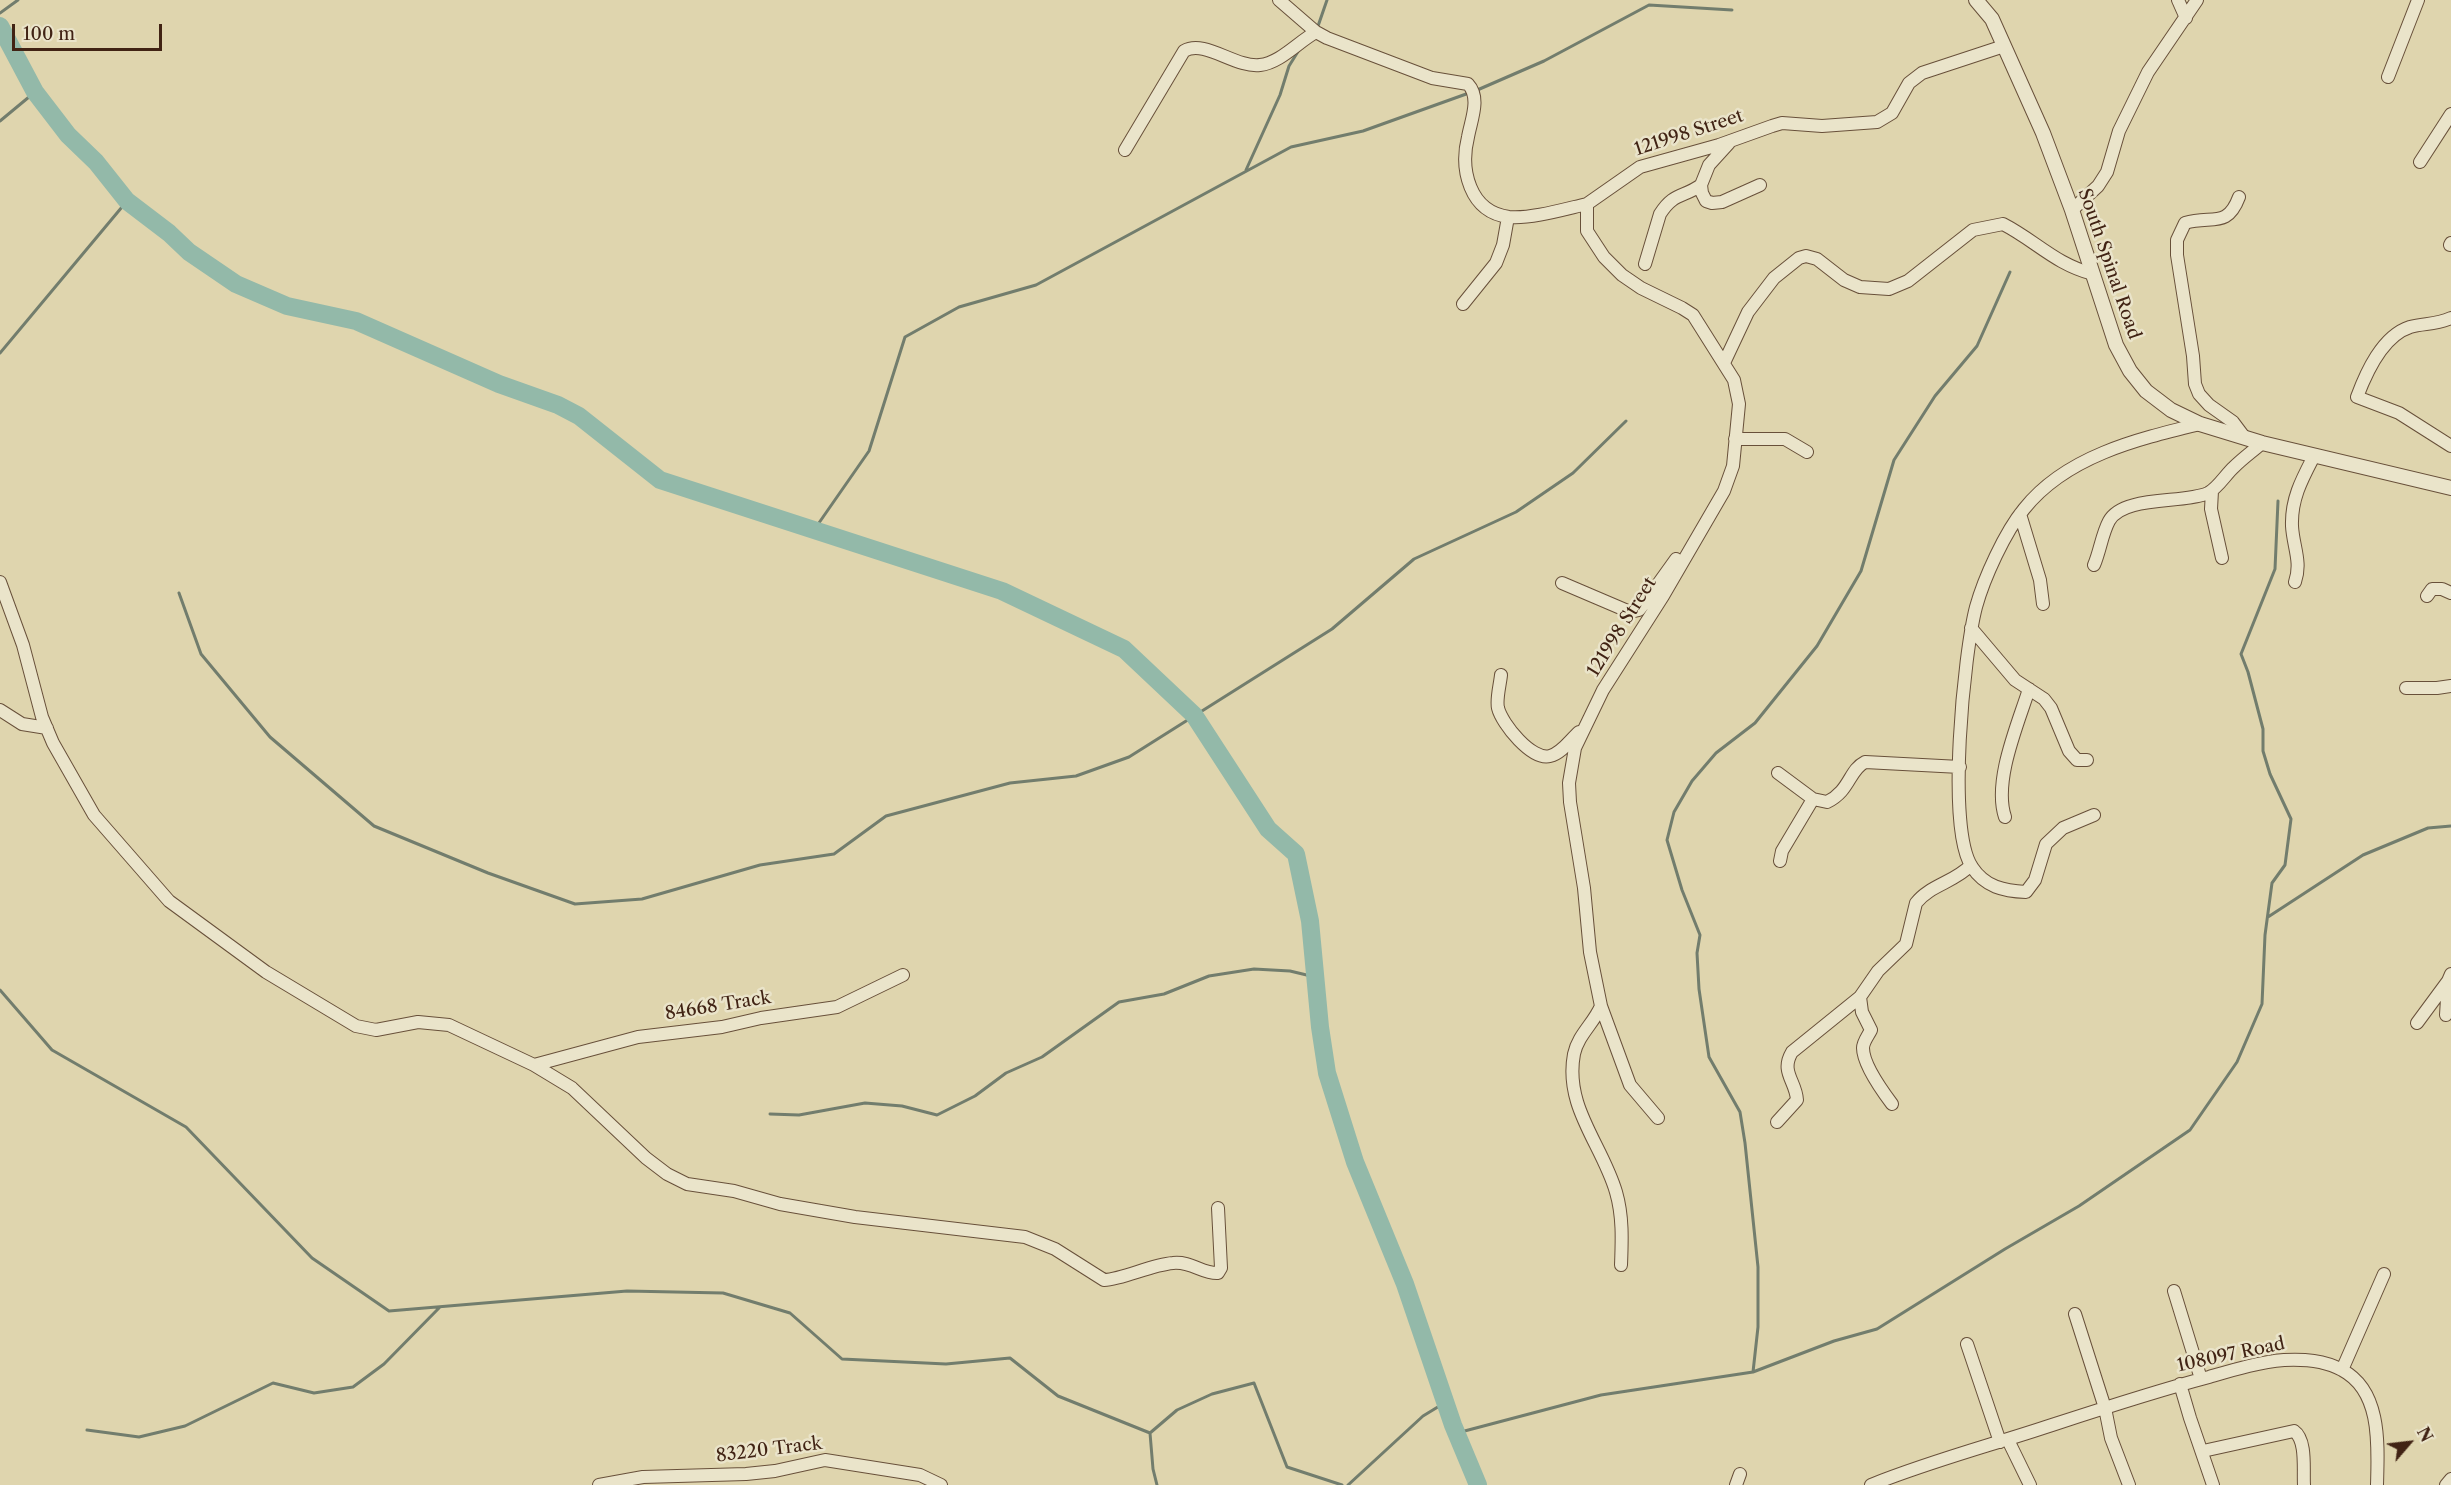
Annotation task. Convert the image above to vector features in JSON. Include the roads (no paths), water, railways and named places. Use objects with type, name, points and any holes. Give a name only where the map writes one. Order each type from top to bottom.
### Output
[{"type":"street","points":[[1279,0],[1316,32],[1327,38],[1432,78],[1468,84],[1475,98],[1466,149],[1467,183],[1475,198],[1495,212],[1508,217],[1587,204]]},
{"type":"street","points":[[1976,0],[1992,19],[2004,46]]},
{"type":"street","points":[[2178,0],[2186,18]]},
{"type":"street","points":[[2072,210],[2094,191],[2107,172],[2119,131],[2148,72],[2197,0]]},
{"type":"street","points":[[2388,77],[2418,0]]},
{"type":"street","points":[[1125,150],[1184,51],[1199,48],[1233,61],[1257,66],[1275,60],[1316,32]]},
{"type":"street","name":"121998 Street","points":[[1658,1118],[1630,1085],[1601,1006],[1590,952],[1584,888],[1569,783],[1582,730],[1603,690],[1663,597],[1730,479],[1739,404],[1734,380],[1693,315],[1641,288],[1604,257],[1587,231],[1587,204],[1640,167],[1782,123],[1822,126],[1877,122],[1892,113],[1909,83],[1922,73],[2004,46]]},
{"type":"street","name":"South Spinal Road","points":[[2004,46],[2043,133],[2072,210],[2116,345],[2130,371],[2146,391],[2171,410],[2200,424],[2262,443],[2451,488]]},
{"type":"street","points":[[2420,162],[2451,114]]},
{"type":"street","points":[[1734,139],[1709,165],[1701,185],[1706,201],[1716,203],[1760,185]]},
{"type":"street","points":[[1645,264],[1664,207],[1673,198],[1701,185]]},
{"type":"street","points":[[2238,197],[2230,214],[2222,218],[2185,223],[2177,240],[2193,356],[2194,384],[2209,405],[2233,422],[2245,438]]},
{"type":"street","points":[[1463,304],[1496,263],[1503,245],[1508,217]]},
{"type":"street","points":[[1724,363],[1748,312],[1762,291],[1792,261],[1806,256],[1816,259],[1844,280],[1860,287],[1889,289],[1908,281],[1973,230],[2003,224],[2057,260],[2077,270],[2093,274]]},
{"type":"street","points":[[2451,318],[2431,325],[2412,327],[2398,334],[2371,362],[2357,397],[2399,413],[2451,446]]},
{"type":"street","points":[[2094,815],[2063,828],[2046,844],[2036,880],[2026,892],[1992,886],[1971,865],[1963,848],[1959,821],[1960,733],[1971,628],[1977,603],[1999,551],[2020,514],[2058,477],[2079,465],[2139,439],[2200,424]]},
{"type":"street","points":[[1735,439],[1785,439],[1807,453]]},
{"type":"street","points":[[2094,565],[2109,521],[2115,514],[2144,503],[2193,498],[2212,491],[2233,467],[2262,443]]},
{"type":"street","points":[[2295,582],[2298,562],[2292,528],[2292,508],[2295,494],[2314,456]]},
{"type":"street","points":[[2212,491],[2211,509],[2222,558]]},
{"type":"street","points":[[2020,514],[2040,580],[2043,604]]},
{"type":"street","points":[[1562,583],[1630,612],[1639,610],[1683,550],[1699,534]]},
{"type":"street","points":[[1,585],[24,645],[37,703],[47,728],[78,789],[101,826],[130,855],[169,901],[266,972],[356,1026],[376,1030],[418,1022],[449,1025],[534,1065],[572,1088],[646,1158],[667,1174],[687,1184],[855,1217],[1025,1237],[1055,1248],[1104,1280],[1176,1262],[1193,1264],[1212,1273],[1218,1273],[1221,1268],[1218,1208]]},
{"type":"street","points":[[2427,596],[2432,589],[2436,588],[2451,593]]},
{"type":"street","points":[[1971,628],[2015,680],[2044,699],[2073,756],[2077,760],[2087,760]]},
{"type":"street","name":"121998 Street","points":[[1501,675],[1498,707],[1504,719],[1528,750],[1549,757],[1562,749],[1582,730]]},
{"type":"street","points":[[2406,688],[2451,686]]},
{"type":"street","points":[[2005,818],[2001,798],[2008,755],[2029,689]]},
{"type":"street","points":[[0,710],[22,724],[47,728]]},
{"type":"street","points":[[1778,773],[1813,800],[1827,802],[1846,788],[1858,766],[1865,762],[1960,767]]},
{"type":"street","points":[[1780,861],[1782,851],[1813,800]]},
{"type":"street","points":[[1777,1122],[1797,1100],[1786,1066],[1792,1052],[1860,997],[1878,971],[1906,944],[1916,903],[1939,886],[1964,873],[1971,865]]},
{"type":"street","name":"84668 Track","points":[[534,1065],[638,1036],[722,1027],[837,1007],[903,975]]},
{"type":"street","points":[[2446,1015],[2450,977]]},
{"type":"street","points":[[2417,1023],[2450,977]]},
{"type":"street","points":[[1860,997],[1862,1012],[1871,1030],[1864,1044],[1864,1056],[1878,1086],[1892,1104]]},
{"type":"street","points":[[1601,1006],[1598,1014],[1580,1038],[1575,1050],[1572,1084],[1584,1124],[1616,1191],[1623,1233],[1621,1265]]},
{"type":"street","points":[[2342,1370],[2384,1274]]},
{"type":"street","points":[[2174,1291],[2201,1379]]},
{"type":"street","points":[[2075,1314],[2105,1408],[2111,1438],[2129,1485]]},
{"type":"street","points":[[1967,1344],[2004,1441],[2030,1485]]},
{"type":"street","name":"108097 Road","points":[[1871,1485],[1907,1471],[2180,1384],[2283,1360],[2308,1360],[2342,1370],[2362,1389],[2372,1411],[2378,1445],[2377,1485]]},
{"type":"street","points":[[2180,1384],[2214,1485]]},
{"type":"street","points":[[2203,1452],[2294,1431],[2298,1434],[2301,1443],[2304,1485]]},
{"type":"street","name":"83220 Track","points":[[599,1485],[654,1476],[776,1471],[825,1460],[920,1475],[941,1485]]},
{"type":"street","points":[[2446,1485],[2451,1479]]},
{"type":"waterway","points":[[0,13],[18,0]]},
{"type":"waterway","points":[[1317,29],[1327,0]]},
{"type":"waterway","points":[[1475,91],[1544,61],[1649,5],[1732,10]]},
{"type":"waterway","points":[[0,26],[35,92],[68,135],[96,162],[127,201],[169,233],[189,252],[236,284],[287,306],[356,321],[499,384],[558,405],[579,416],[660,480],[1002,591],[1124,649],[1194,715],[1268,829],[1296,854],[1310,921],[1320,1027],[1327,1073],[1355,1162],[1405,1284],[1453,1425],[1478,1485]]},
{"type":"waterway","points":[[1246,170],[1280,95],[1289,66],[1299,50]]},
{"type":"waterway","points":[[0,121],[35,92]]},
{"type":"waterway","points":[[814,530],[869,451],[905,337],[959,307],[1036,285],[1291,147],[1363,131],[1469,93]]},
{"type":"waterway","points":[[0,353],[127,201]]},
{"type":"waterway","points":[[1753,1372],[1758,1327],[1758,1267],[1740,1112],[1709,1057],[1699,989],[1697,953],[1700,935],[1682,890],[1667,840],[1674,812],[1692,781],[1716,753],[1755,723],[1817,646],[1861,571],[1894,460],[1935,396],[1977,346],[2010,272]]},
{"type":"waterway","points":[[179,593],[201,654],[270,737],[374,826],[488,873],[575,904],[642,899],[760,865],[834,854],[886,816],[1010,783],[1076,776],[1129,757],[1332,629],[1414,559],[1516,512],[1573,473],[1626,421]]},
{"type":"waterway","points":[[1457,1433],[1601,1395],[1753,1372],[1834,1341],[1877,1329],[2079,1206],[2190,1130],[2237,1062],[2262,1004],[2265,935],[2272,883],[2285,865],[2291,819],[2270,774],[2263,751],[2263,729],[2241,654],[2275,569],[2278,501]]},
{"type":"waterway","points":[[2268,917],[2363,855],[2428,828],[2451,826]]},
{"type":"waterway","points":[[770,1114],[799,1115],[865,1103],[902,1106],[937,1115],[975,1096],[1006,1073],[1042,1057],[1119,1002],[1164,994],[1209,976],[1254,969],[1290,971],[1315,977]]},
{"type":"waterway","points":[[0,990],[52,1050],[186,1127],[312,1258],[389,1311],[627,1291],[723,1293],[790,1313],[842,1359],[946,1364],[1010,1358],[1058,1396],[1150,1433]]},
{"type":"waterway","points":[[87,1430],[139,1437],[185,1426],[273,1383],[314,1393],[353,1387],[384,1364],[440,1307]]},
{"type":"waterway","points":[[1157,1485],[1153,1469],[1150,1433],[1177,1410],[1212,1394],[1254,1383],[1287,1467],[1342,1485]]},
{"type":"waterway","points":[[1348,1485],[1423,1416],[1446,1402]]}]
